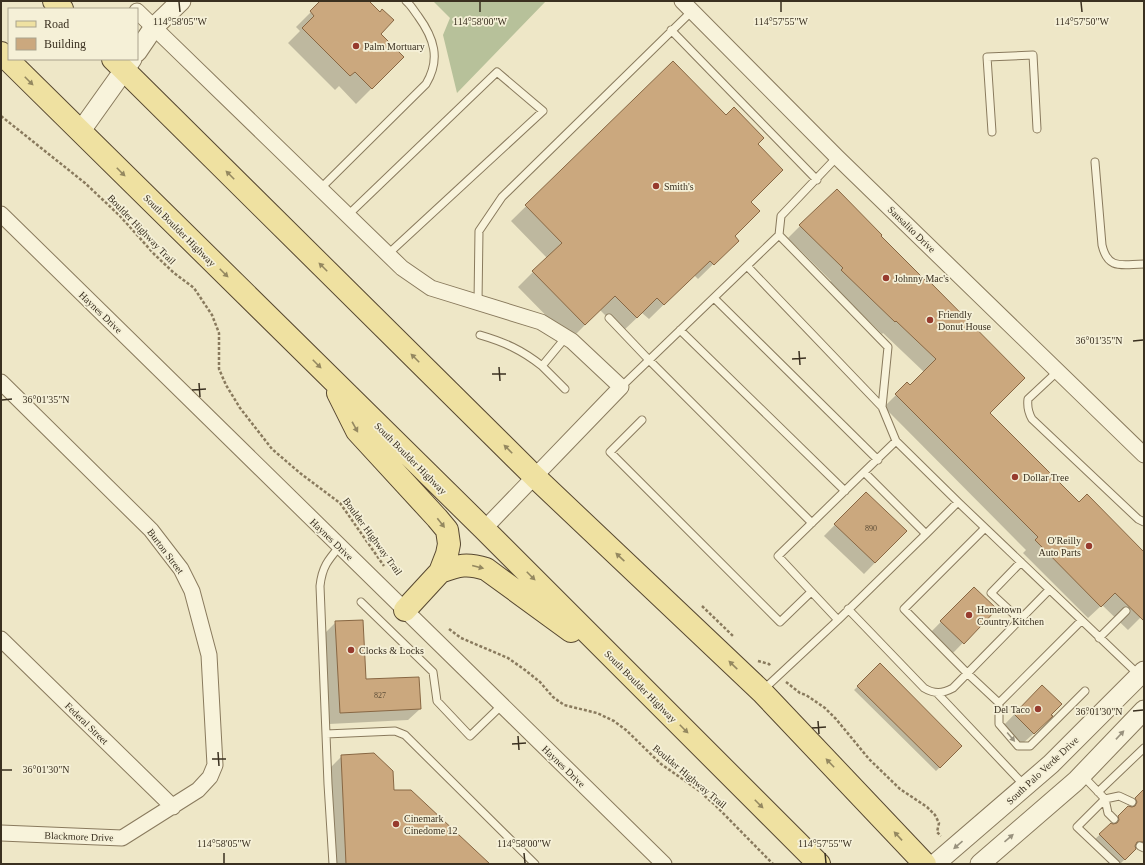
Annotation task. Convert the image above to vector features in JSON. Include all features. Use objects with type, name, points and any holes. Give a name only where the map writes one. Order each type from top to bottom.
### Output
[{"type":"main road","name":"South Boulder Highway","points":[[1,54],[484,529],[819,864]]},
{"type":"main road","points":[[123,63],[535,477],[762,692],[925,864]]},
{"type":"main road","points":[[332,379],[357,431],[447,530],[449,544],[440,572],[405,610]]},
{"type":"main road","points":[[440,572],[456,566],[473,565],[486,569],[565,628],[617,662]]},
{"type":"street","points":[[138,51],[154,28],[181,1]]},
{"type":"street","name":"Sausalito Drive","points":[[687,6],[838,157],[1144,455]]},
{"type":"street","points":[[138,12],[402,268],[431,288],[541,322],[572,341],[622,388],[484,529]]},
{"type":"street","points":[[80,132],[123,63]]},
{"type":"street","name":"Haynes Drive","points":[[1,214],[664,864]]},
{"type":"street","name":"Burton Street","points":[[1,382],[151,530],[181,569],[192,591],[209,655],[215,765],[210,777],[198,790],[173,807]]},
{"type":"street","name":"Federal Street","points":[[1,639],[173,807]]},
{"type":"street","name":"South Palo Verde Drive","points":[[935,864],[1051,764],[1110,704],[1143,676]]},
{"type":"street","points":[[980,864],[1082,774],[1143,712]]},
{"type":"street","name":"Blackmore Drive","points":[[1,833],[122,838],[173,807]]},
{"type":"lane","points":[[321,188],[426,84],[431,75],[434,66],[432,40],[427,28],[406,1]]},
{"type":"lane","points":[[478,302],[479,231],[502,197],[671,30],[687,6]]},
{"type":"lane","points":[[671,30],[817,180]]},
{"type":"lane","points":[[992,132],[987,57],[1033,55],[1038,129]]},
{"type":"lane","points":[[348,215],[497,72],[543,110],[388,254]]},
{"type":"lane","points":[[622,388],[778,235],[781,216],[838,157]]},
{"type":"lane","points":[[1095,162],[1102,245],[1104,253],[1111,263],[1116,265],[1144,264]]},
{"type":"lane","points":[[778,235],[888,347],[882,407]]},
{"type":"lane","points":[[747,266],[882,407],[896,440],[1081,621],[1143,676]]},
{"type":"lane","points":[[714,298],[878,460]]},
{"type":"lane","points":[[609,318],[812,523]]},
{"type":"lane","points":[[680,330],[845,491]]},
{"type":"lane","points":[[480,335],[509,345],[526,354],[542,366],[565,389]]},
{"type":"lane","points":[[542,366],[566,337]]},
{"type":"lane","points":[[1058,370],[1028,399],[1028,412],[1032,419],[1138,519],[1144,522]]},
{"type":"lane","points":[[642,420],[610,452],[780,622],[811,592]]},
{"type":"lane","points":[[838,620],[778,556],[878,460],[896,440]]},
{"type":"lane","points":[[864,472],[926,534]]},
{"type":"lane","points":[[762,692],[838,620],[958,502]]},
{"type":"lane","points":[[985,528],[904,609],[999,703]]},
{"type":"lane","points":[[333,864],[320,586],[321,576],[326,563],[340,546]]},
{"type":"lane","points":[[1020,562],[991,593],[1020,620]]},
{"type":"lane","points":[[848,609],[924,688],[930,692],[937,693],[945,692],[953,688],[1049,590]]},
{"type":"lane","points":[[361,602],[433,672],[437,701],[470,736],[502,705]]},
{"type":"lane","points":[[1099,638],[1126,611]]},
{"type":"lane","points":[[1081,621],[999,703],[999,724],[1018,746],[1030,746],[1085,691]]},
{"type":"lane","points":[[937,693],[1025,786]]},
{"type":"lane","points":[[326,734],[395,731],[405,735],[535,864]]},
{"type":"lane","points":[[1098,792],[1144,748]]},
{"type":"lane","points":[[1082,774],[1106,799],[1108,813],[1114,820]]},
{"type":"lane","points":[[1116,864],[1077,827],[1106,799],[1119,796],[1132,802]]},
{"type":"path","name":"Boulder Highway Trail","points":[[1,116],[85,183],[120,216],[154,254],[174,273],[194,288],[212,314],[219,333],[219,368],[226,385],[240,408],[272,449],[300,473],[340,503],[388,572]]},
{"type":"path","points":[[702,606],[736,639]]},
{"type":"path","name":"Boulder Highway Trail","points":[[446,627],[461,638],[508,658],[540,682],[553,697],[564,705],[597,713],[614,721],[626,730],[661,764],[698,790],[715,805],[773,864]]},
{"type":"path","points":[[753,656],[759,661],[769,664],[779,676],[800,693],[806,695],[825,708],[873,763],[900,788],[927,807],[935,815],[939,823],[937,832]]},
{"type":"green space","points":[[433,1],[546,1],[457,93],[443,35],[450,18]]},
{"type":"building","name":"Palm Mortuary","points":[[320,1],[369,1],[380,12],[382,9],[394,20],[381,34],[404,57],[372,89],[355,72],[350,76],[302,28],[314,16],[310,11]]},
{"type":"building","name":"Smith's","points":[[673,61],[726,115],[734,107],[764,138],[758,144],[783,170],[751,202],[760,211],[735,236],[739,241],[714,265],[710,261],[664,305],[657,298],[637,318],[615,296],[585,325],[532,271],[562,243],[525,205]]},
{"type":"building","points":[[837,189],[882,235],[881,236],[928,283],[929,281],[1025,378],[990,413],[1079,502],[1087,494],[1144,552],[1144,621],[1115,593],[1101,607],[1035,540],[1038,537],[895,394],[907,382],[910,385],[936,359],[841,270],[843,268],[799,225]]},
{"type":"building","points":[[866,492],[907,531],[875,563],[834,524]]},
{"type":"building","name":"Hometown Country Kitchen","points":[[974,587],[997,609],[964,644],[940,621]]},
{"type":"building","points":[[363,620],[366,679],[419,677],[421,709],[340,713],[335,621]]},
{"type":"building","points":[[880,663],[962,746],[940,768],[857,686]]},
{"type":"building","name":"Del Taco","points":[[1042,685],[1062,704],[1051,715],[1053,716],[1034,734],[1014,714]]},
{"type":"building","name":"Cinemark Cinedome 12","points":[[374,753],[393,771],[394,790],[411,790],[490,864],[346,864],[341,755]]},
{"type":"building","points":[[1144,789],[1144,842],[1137,842],[1135,846],[1136,849],[1125,860],[1099,834],[1111,823],[1117,823],[1119,820],[1118,816],[1128,806],[1135,806],[1137,802],[1135,798]]},
{"type":"place","name":"Palm Mortuary","points":[[356,46]]},
{"type":"place","name":"Smith's","points":[[656,186]]},
{"type":"place","name":"Johnny Mac's","points":[[886,278]]},
{"type":"place","name":"Friendly Donut House","points":[[930,320]]},
{"type":"place","name":"Dollar Tree","points":[[1015,477]]},
{"type":"place","name":"O'Reilly Auto Parts","points":[[1089,546]]},
{"type":"place","name":"Hometown Country Kitchen","points":[[969,615]]},
{"type":"place","name":"Clocks & Locks","points":[[351,650]]},
{"type":"place","name":"Del Taco","points":[[1038,709]]},
{"type":"place","name":"Cinemark Cinedome 12","points":[[396,824]]}]
